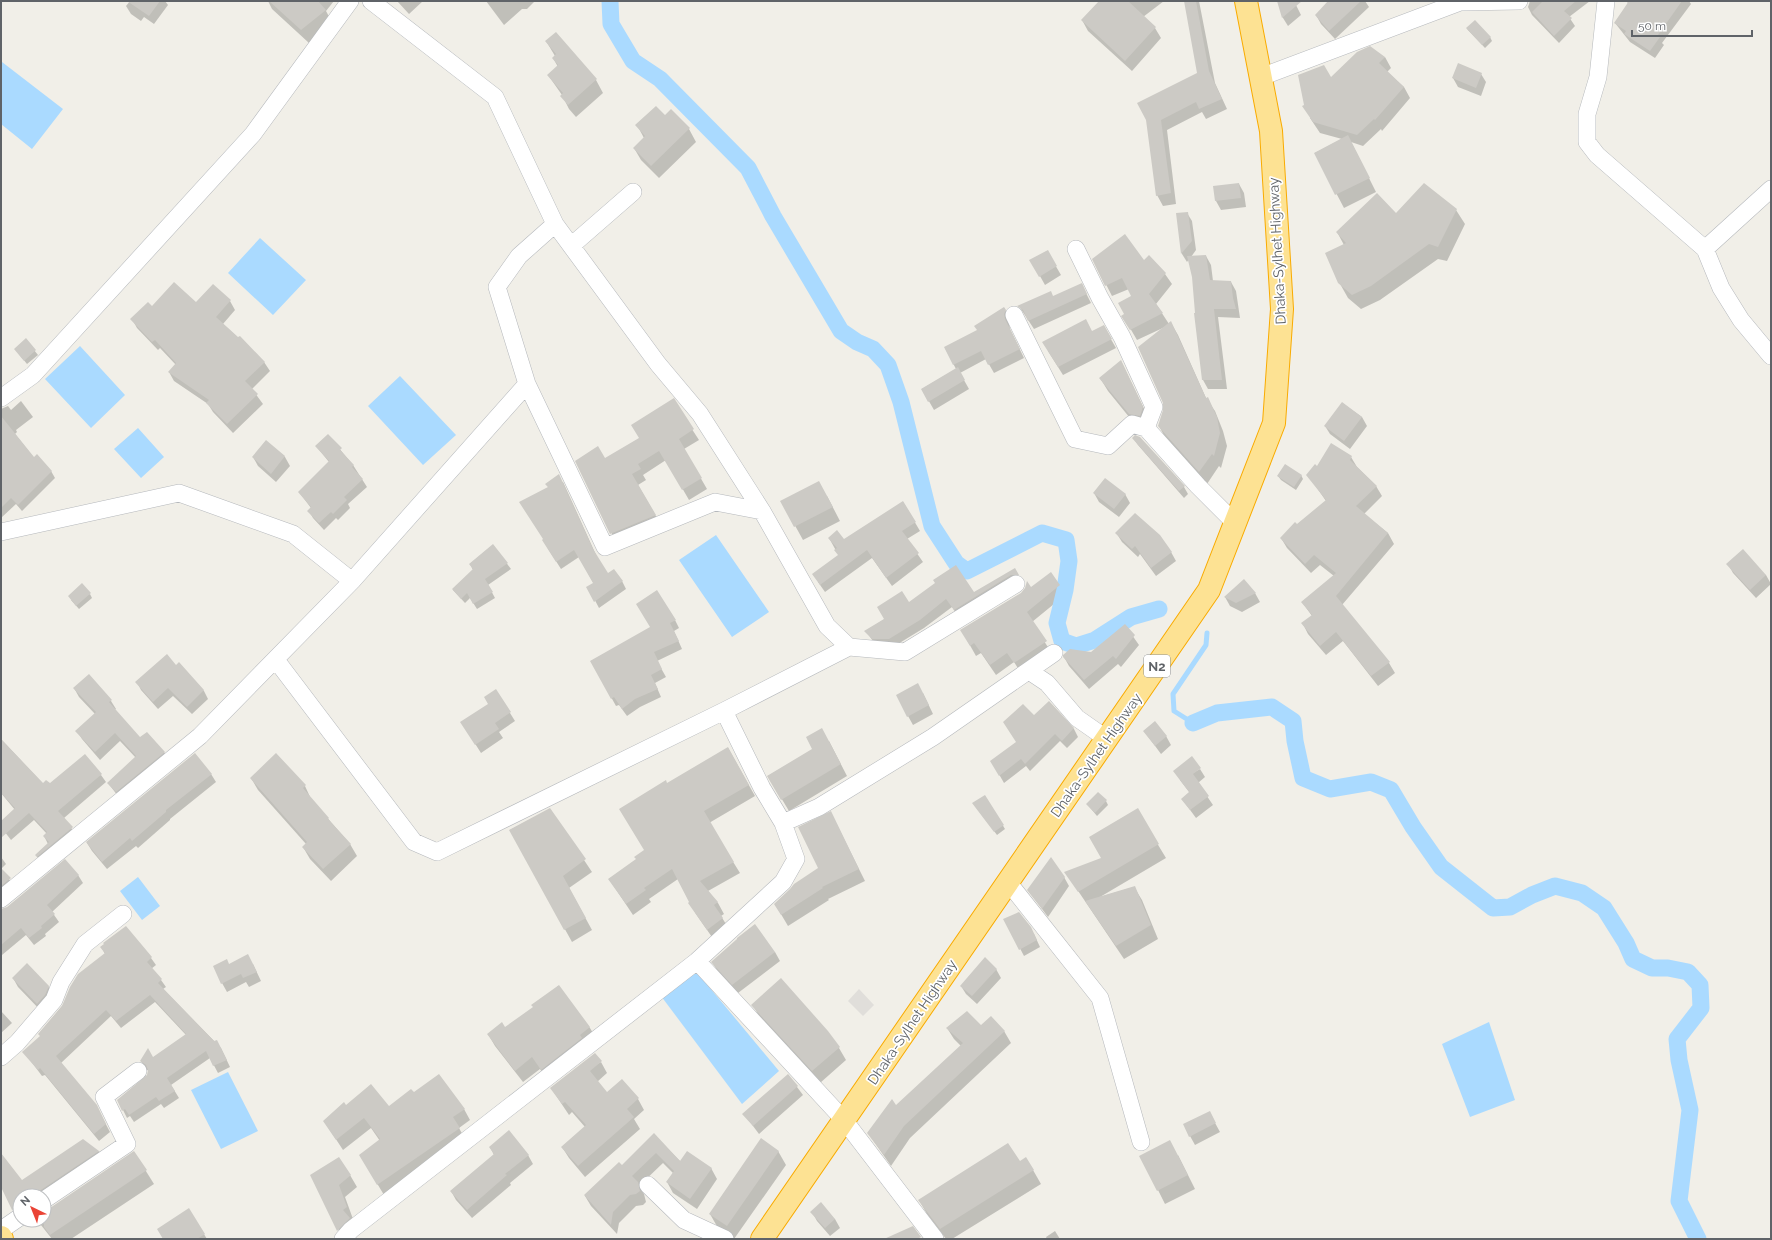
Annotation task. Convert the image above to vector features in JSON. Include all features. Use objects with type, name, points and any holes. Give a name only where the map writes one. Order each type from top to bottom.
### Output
[{"type":"highway","name":"Dhaka-Sylhet Highway","points":[[762,1239],[1209,590],[1274,423],[1282,309],[1271,131],[1246,1]]},
{"type":"street","points":[[1,398],[33,375],[254,134],[350,1]]},
{"type":"street","points":[[371,1],[495,97],[555,224],[658,364],[700,414],[762,511],[827,626],[849,647]]},
{"type":"street","points":[[1261,77],[1460,2],[1519,1]]},
{"type":"street","points":[[1606,1],[1598,77],[1587,114],[1587,142],[1597,155],[1705,249],[1721,288],[1741,320],[1771,356]]},
{"type":"street","points":[[1705,249],[1771,189]]},
{"type":"street","points":[[571,246],[634,192]]},
{"type":"street","points":[[555,224],[519,256],[497,287],[527,384],[605,547],[715,502],[762,511]]},
{"type":"street","points":[[1076,249],[1100,298],[1122,337],[1154,407],[1146,428]]},
{"type":"street","points":[[1014,315],[1075,440],[1108,446],[1132,424],[1146,428],[1198,486],[1235,523]]},
{"type":"street","points":[[1,899],[200,736],[352,581],[527,384]]},
{"type":"street","points":[[1,532],[179,493],[293,534],[352,581]]},
{"type":"street","points":[[276,660],[414,842],[437,852],[724,711],[849,647],[905,652],[1016,584]]},
{"type":"street","points":[[783,823],[819,807],[934,737],[1054,653]]},
{"type":"street","points":[[1029,671],[1047,683],[1077,718],[1107,739]]},
{"type":"street","points":[[352,1236],[697,961],[783,882],[796,859],[783,823],[762,788],[724,711]]},
{"type":"street","points":[[1008,882],[1100,998],[1141,1142]]},
{"type":"street","points":[[1,1057],[17,1043],[54,1000],[61,982],[85,944],[123,914]]},
{"type":"street","points":[[697,961],[844,1120],[935,1239]]},
{"type":"street","points":[[52,1195],[127,1144],[104,1097],[138,1071]]},
{"type":"street","points":[[648,1186],[684,1220],[726,1239]]},
{"type":"street","points":[[1,1230],[12,1222]]},
{"type":"shaded area","points":[[859,989],[874,1005],[863,1016],[848,1001]]},
{"type":"water","points":[[2,62],[63,109],[32,149],[1,124]]},
{"type":"water","points":[[260,238],[306,280],[273,315],[228,273]]},
{"type":"water","points":[[80,346],[125,395],[91,428],[45,379]]},
{"type":"water","points":[[400,376],[456,435],[423,465],[368,406]]},
{"type":"water","points":[[138,428],[164,457],[141,478],[114,449]]},
{"type":"water","points":[[716,535],[769,612],[732,637],[679,560]]},
{"type":"water","points":[[138,877],[160,906],[142,920],[120,891]]},
{"type":"water","points":[[695,970],[779,1071],[742,1104],[661,996]]},
{"type":"water","points":[[1489,1022],[1515,1100],[1470,1117],[1442,1044]]},
{"type":"water","points":[[228,1072],[258,1131],[221,1149],[191,1090]]},
{"type":"building","points":[[127,1],[160,1],[149,16]]},
{"type":"building","points":[[269,1],[318,1],[326,10],[301,30]]},
{"type":"building","points":[[1099,1],[1128,1],[1156,27],[1125,61],[1081,20]]},
{"type":"building","points":[[1184,1],[1196,1],[1209,71],[1222,99],[1199,109],[1196,102],[1161,120],[1171,193],[1156,196],[1146,120],[1137,103],[1197,73]]},
{"type":"building","points":[[1277,1],[1302,1],[1282,18]]},
{"type":"building","points":[[1328,1],[1361,1],[1329,31],[1315,15]]},
{"type":"building","points":[[1543,1],[1576,1],[1564,11],[1572,18],[1554,36],[1532,12]]},
{"type":"building","points":[[1629,1],[1682,1],[1658,35],[1660,37],[1650,51],[1624,34],[1626,31],[1614,23]]},
{"type":"building","points":[[1475,20],[1491,37],[1482,45],[1466,28]]},
{"type":"building","points":[[556,32],[597,79],[568,105],[560,96],[563,93],[547,75],[558,65],[552,58],[556,54],[545,41]]},
{"type":"building","points":[[1370,46],[1385,57],[1379,63],[1404,87],[1375,120],[1374,119],[1357,135],[1313,122],[1302,106],[1304,105],[1298,75],[1324,65],[1331,77],[1357,52]]},
{"type":"building","points":[[1458,63],[1482,73],[1476,88],[1452,78]]},
{"type":"building","points":[[656,106],[665,115],[671,109],[690,128],[651,166],[633,148],[645,136],[635,125]]},
{"type":"building","points":[[1348,135],[1370,178],[1335,195],[1314,153]]},
{"type":"building","points":[[1239,183],[1241,198],[1215,201],[1213,186]]},
{"type":"building","points":[[1424,183],[1457,209],[1438,247],[1429,244],[1371,286],[1352,295],[1338,283],[1325,253],[1346,243],[1336,232],[1377,193],[1396,213]]},
{"type":"building","points":[[1188,212],[1192,241],[1181,254],[1176,213]]},
{"type":"building","points":[[1125,234],[1144,260],[1149,255],[1166,273],[1149,294],[1163,313],[1130,330],[1121,316],[1124,314],[1118,303],[1131,296],[1122,278],[1105,286],[1092,259]]},
{"type":"building","points":[[1048,250],[1057,266],[1039,277],[1029,260]]},
{"type":"building","points":[[1206,255],[1210,280],[1231,281],[1236,309],[1214,309],[1222,380],[1202,380],[1194,313],[1192,277],[1187,256]]},
{"type":"building","points":[[174,282],[196,302],[213,284],[231,300],[216,317],[238,337],[240,336],[265,362],[245,381],[258,394],[227,424],[206,403],[209,400],[168,372],[176,363],[155,340],[152,342],[130,319],[148,302],[152,306]]},
{"type":"building","points":[[1082,283],[1087,294],[1028,321],[1023,310],[1017,306],[1051,291],[1053,296]]},
{"type":"building","points":[[1004,307],[1006,310],[1004,314],[1005,319],[1020,349],[988,365],[981,351],[953,365],[944,347],[977,330],[974,326]]},
{"type":"building","points":[[1086,319],[1092,331],[1104,325],[1112,339],[1058,367],[1042,342]]},
{"type":"building","points":[[1171,321],[1206,398],[1208,397],[1217,417],[1220,433],[1214,456],[1212,454],[1199,472],[1158,426],[1163,410],[1163,403],[1138,347]]},
{"type":"building","points":[[26,338],[36,350],[24,361],[14,349]]},
{"type":"building","points":[[1121,360],[1143,407],[1140,416],[1129,414],[1099,378]]},
{"type":"building","points":[[958,367],[965,380],[928,402],[921,389]]},
{"type":"building","points":[[674,398],[694,429],[679,439],[702,478],[682,490],[659,451],[638,464],[641,469],[632,474],[656,515],[610,534],[575,461],[598,446],[605,458],[639,438],[631,425]]},
{"type":"building","points":[[1342,402],[1362,417],[1344,441],[1324,426]]},
{"type":"building","points":[[1,416],[34,457],[37,454],[52,471],[18,505],[11,498],[1,508]]},
{"type":"building","points":[[328,434],[342,448],[340,450],[354,465],[352,467],[363,479],[344,497],[347,500],[333,514],[331,512],[319,523],[307,511],[311,507],[298,492],[329,461],[315,446]]},
{"type":"building","points":[[1135,435],[1140,437],[1185,486],[1179,491],[1132,438]]},
{"type":"building","points":[[266,440],[285,456],[271,474],[252,457]]},
{"type":"building","points":[[1331,443],[1352,456],[1350,460],[1377,486],[1356,506],[1388,533],[1336,596],[1390,662],[1371,676],[1336,632],[1320,646],[1301,623],[1312,615],[1301,602],[1336,573],[1314,555],[1305,564],[1280,538],[1295,522],[1297,524],[1326,500],[1306,475],[1315,464],[1317,466]]},
{"type":"building","points":[[1285,464],[1302,475],[1294,487],[1277,476]]},
{"type":"building","points":[[559,474],[593,549],[608,573],[614,569],[623,581],[594,602],[586,587],[593,583],[574,550],[556,562],[519,502],[548,487],[545,484]]},
{"type":"building","points":[[1105,478],[1126,494],[1114,509],[1093,493]]},
{"type":"building","points":[[819,481],[833,507],[794,527],[780,501]]},
{"type":"building","points":[[903,501],[916,522],[902,531],[919,553],[886,578],[867,550],[820,585],[812,574],[838,555],[834,550],[837,548],[828,538],[837,530],[844,539]]},
{"type":"building","points":[[1135,513],[1160,535],[1172,552],[1151,568],[1135,546],[1132,549],[1115,533]]},
{"type":"building","points":[[493,544],[508,563],[485,579],[493,592],[473,604],[467,593],[461,599],[452,589],[473,569],[469,564]]},
{"type":"building","points":[[1743,549],[1766,575],[1750,590],[1726,564]]},
{"type":"building","points":[[956,565],[974,592],[1015,568],[1019,575],[1011,575],[954,610],[946,599],[920,620],[889,639],[872,639],[864,631],[884,619],[877,607],[902,591],[909,602],[935,583],[933,580]]},
{"type":"building","points":[[1051,572],[1060,585],[1027,612],[1047,641],[1014,663],[1007,653],[990,665],[974,643],[970,646],[960,630],[1021,593],[1025,588],[1027,581],[1031,587]]},
{"type":"building","points":[[1244,579],[1256,593],[1236,603],[1224,597]]},
{"type":"building","points":[[82,583],[91,593],[76,606],[68,596]]},
{"type":"building","points":[[657,590],[676,620],[670,623],[679,641],[654,652],[662,669],[651,675],[658,689],[635,699],[622,709],[614,697],[611,699],[590,661],[650,627],[636,604]]},
{"type":"building","points":[[1125,624],[1135,635],[1116,659],[1113,656],[1084,680],[1063,657],[1063,655],[1070,649],[1091,652]]},
{"type":"building","points":[[167,654],[176,665],[179,662],[204,690],[187,707],[168,688],[153,702],[135,682]]},
{"type":"building","points":[[89,674],[112,700],[109,702],[140,737],[147,732],[165,752],[116,792],[107,783],[136,756],[115,733],[95,752],[75,731],[96,712],[73,688]]},
{"type":"building","points":[[918,683],[929,705],[907,717],[896,695]]},
{"type":"building","points":[[496,689],[511,712],[495,723],[499,729],[475,745],[460,722],[488,704],[484,697]]},
{"type":"building","points":[[1049,701],[1074,728],[1062,741],[1055,734],[1025,764],[1021,759],[999,776],[990,761],[1016,742],[1003,722],[1023,704],[1034,715]]},
{"type":"building","points":[[1155,721],[1167,736],[1155,746],[1143,731]]},
{"type":"building","points":[[822,728],[841,764],[781,800],[767,776],[812,749],[806,737]]},
{"type":"building","points":[[1,739],[43,783],[46,780],[50,783],[85,754],[102,774],[58,811],[73,827],[37,857],[35,855],[49,842],[43,836],[47,832],[29,813],[1,838],[1,821],[15,808],[1,793]]},
{"type":"building","points":[[728,747],[749,785],[704,811],[734,862],[700,881],[718,902],[714,905],[723,918],[707,930],[688,903],[689,902],[672,869],[644,888],[646,890],[626,904],[608,879],[636,859],[634,857],[644,850],[619,809],[666,780],[667,783]]},
{"type":"building","points":[[195,753],[212,774],[166,810],[166,812],[132,841],[130,838],[102,862],[86,842]]},
{"type":"building","points":[[276,753],[306,785],[303,788],[351,844],[323,869],[302,847],[307,842],[250,778]]},
{"type":"building","points":[[1192,756],[1201,768],[1193,774],[1209,796],[1190,810],[1181,799],[1189,792],[1173,771]]},
{"type":"building","points":[[1098,792],[1107,800],[1095,813],[1086,804]]},
{"type":"building","points":[[985,795],[1004,825],[994,832],[972,803]]},
{"type":"building","points":[[550,808],[586,859],[563,876],[586,918],[564,930],[509,830]]},
{"type":"building","points":[[1138,808],[1159,844],[1078,892],[1064,872],[1101,858],[1089,837]]},
{"type":"building","points":[[831,811],[859,869],[822,887],[823,888],[781,915],[774,904],[794,884],[818,868],[798,827]]},
{"type":"building","points":[[1051,857],[1065,877],[1042,909],[1027,890]]},
{"type":"building","points":[[65,859],[79,875],[47,905],[55,914],[41,926],[42,928],[29,938],[21,928],[1,945],[1,909],[7,907]]},
{"type":"building","points":[[1,868],[11,878],[1,886]]},
{"type":"building","points":[[1135,886],[1151,925],[1116,946],[1085,901]]},
{"type":"building","points":[[1019,912],[1031,927],[1037,940],[1019,950],[1003,919]]},
{"type":"building","points":[[755,924],[775,952],[732,985],[711,962]]},
{"type":"building","points":[[126,926],[152,957],[147,962],[162,979],[158,983],[214,1041],[217,1040],[227,1060],[213,1066],[206,1051],[167,1078],[175,1091],[159,1101],[156,1097],[129,1115],[125,1109],[122,1111],[117,1100],[147,1075],[148,1070],[146,1065],[140,1061],[148,1048],[153,1057],[186,1034],[150,995],[116,1021],[106,1010],[56,1056],[97,1105],[106,1124],[94,1134],[40,1068],[38,1070],[22,1052],[40,1036],[38,1034],[62,1006],[70,987],[78,974],[105,953],[100,947],[104,944],[103,943]]},
{"type":"building","points":[[248,954],[257,972],[243,978],[241,974],[221,984],[213,966],[227,959],[229,964]]},
{"type":"building","points":[[985,957],[997,969],[972,996],[960,986]]},
{"type":"building","points":[[27,963],[49,986],[45,995],[37,1004],[12,978]]},
{"type":"building","points":[[781,978],[828,1031],[840,1047],[812,1071],[751,1005]]},
{"type":"building","points":[[559,985],[590,1027],[580,1035],[582,1038],[541,1070],[532,1057],[515,1071],[487,1034],[502,1022],[505,1027],[533,1007],[531,1005]]},
{"type":"building","points":[[967,1011],[981,1025],[991,1016],[1005,1031],[904,1126],[884,1155],[867,1133],[892,1099],[896,1105],[963,1043],[946,1028]]},
{"type":"building","points":[[595,1053],[602,1061],[590,1071],[607,1092],[622,1079],[639,1098],[627,1109],[634,1117],[578,1166],[561,1147],[586,1125],[565,1102],[562,1104],[550,1088]]},
{"type":"building","points":[[439,1074],[465,1109],[453,1117],[460,1128],[377,1185],[359,1155],[380,1139],[364,1118],[336,1140],[323,1121],[344,1102],[346,1105],[371,1084],[389,1106],[411,1089],[414,1092]]},
{"type":"building","points":[[788,1074],[798,1086],[753,1126],[742,1114]]},
{"type":"building","points":[[1210,1111],[1216,1123],[1189,1137],[1183,1124]]},
{"type":"building","points":[[509,1130],[529,1155],[505,1174],[507,1175],[467,1210],[450,1191],[494,1154],[489,1147]]},
{"type":"building","points":[[654,1133],[680,1161],[687,1151],[712,1168],[690,1199],[666,1182],[674,1171],[656,1153],[632,1176],[638,1182],[640,1191],[636,1194],[630,1195],[613,1212],[611,1225],[584,1195],[619,1162],[622,1165]]},
{"type":"building","points":[[761,1138],[779,1151],[727,1226],[709,1214]]},
{"type":"building","points":[[83,1139],[99,1151],[44,1188],[12,1188],[12,1210],[1,1187],[1,1153],[22,1180]]},
{"type":"building","points":[[1170,1140],[1188,1175],[1157,1191],[1139,1156]]},
{"type":"building","points":[[1008,1143],[1020,1161],[1026,1157],[1034,1170],[940,1229],[918,1200]]},
{"type":"building","points":[[134,1151],[147,1170],[50,1235],[45,1228],[52,1228],[52,1207]]},
{"type":"building","points":[[339,1157],[351,1175],[339,1185],[347,1207],[343,1210],[350,1218],[337,1231],[310,1175]]},
{"type":"building","points":[[821,1202],[835,1219],[825,1228],[810,1212]]},
{"type":"building","points":[[189,1208],[205,1234],[197,1239],[163,1239],[157,1229]]},
{"type":"building","points":[[913,1226],[921,1237],[917,1239],[884,1239]]},
{"type":"waterway","points":[[610,1],[611,24],[633,61],[660,79],[748,168],[773,216],[841,331],[857,342],[873,349],[888,365],[901,402],[932,526],[956,563],[967,571],[1042,533],[1066,540],[1069,561],[1065,590],[1057,623],[1062,641],[1076,646],[1095,640],[1131,617],[1159,609]]},
{"type":"waterway","points":[[1193,723],[1174,711],[1173,694],[1206,645],[1207,633]]},
{"type":"waterway","points":[[1193,723],[1217,713],[1272,707],[1293,721],[1295,741],[1303,778],[1330,789],[1371,782],[1391,790],[1413,827],[1441,867],[1493,908],[1510,907],[1532,895],[1555,886],[1582,893],[1604,908],[1626,943],[1633,959],[1652,968],[1668,968],[1688,972],[1700,985],[1701,1008],[1677,1039],[1679,1060],[1690,1110],[1679,1201],[1698,1239]]}]
